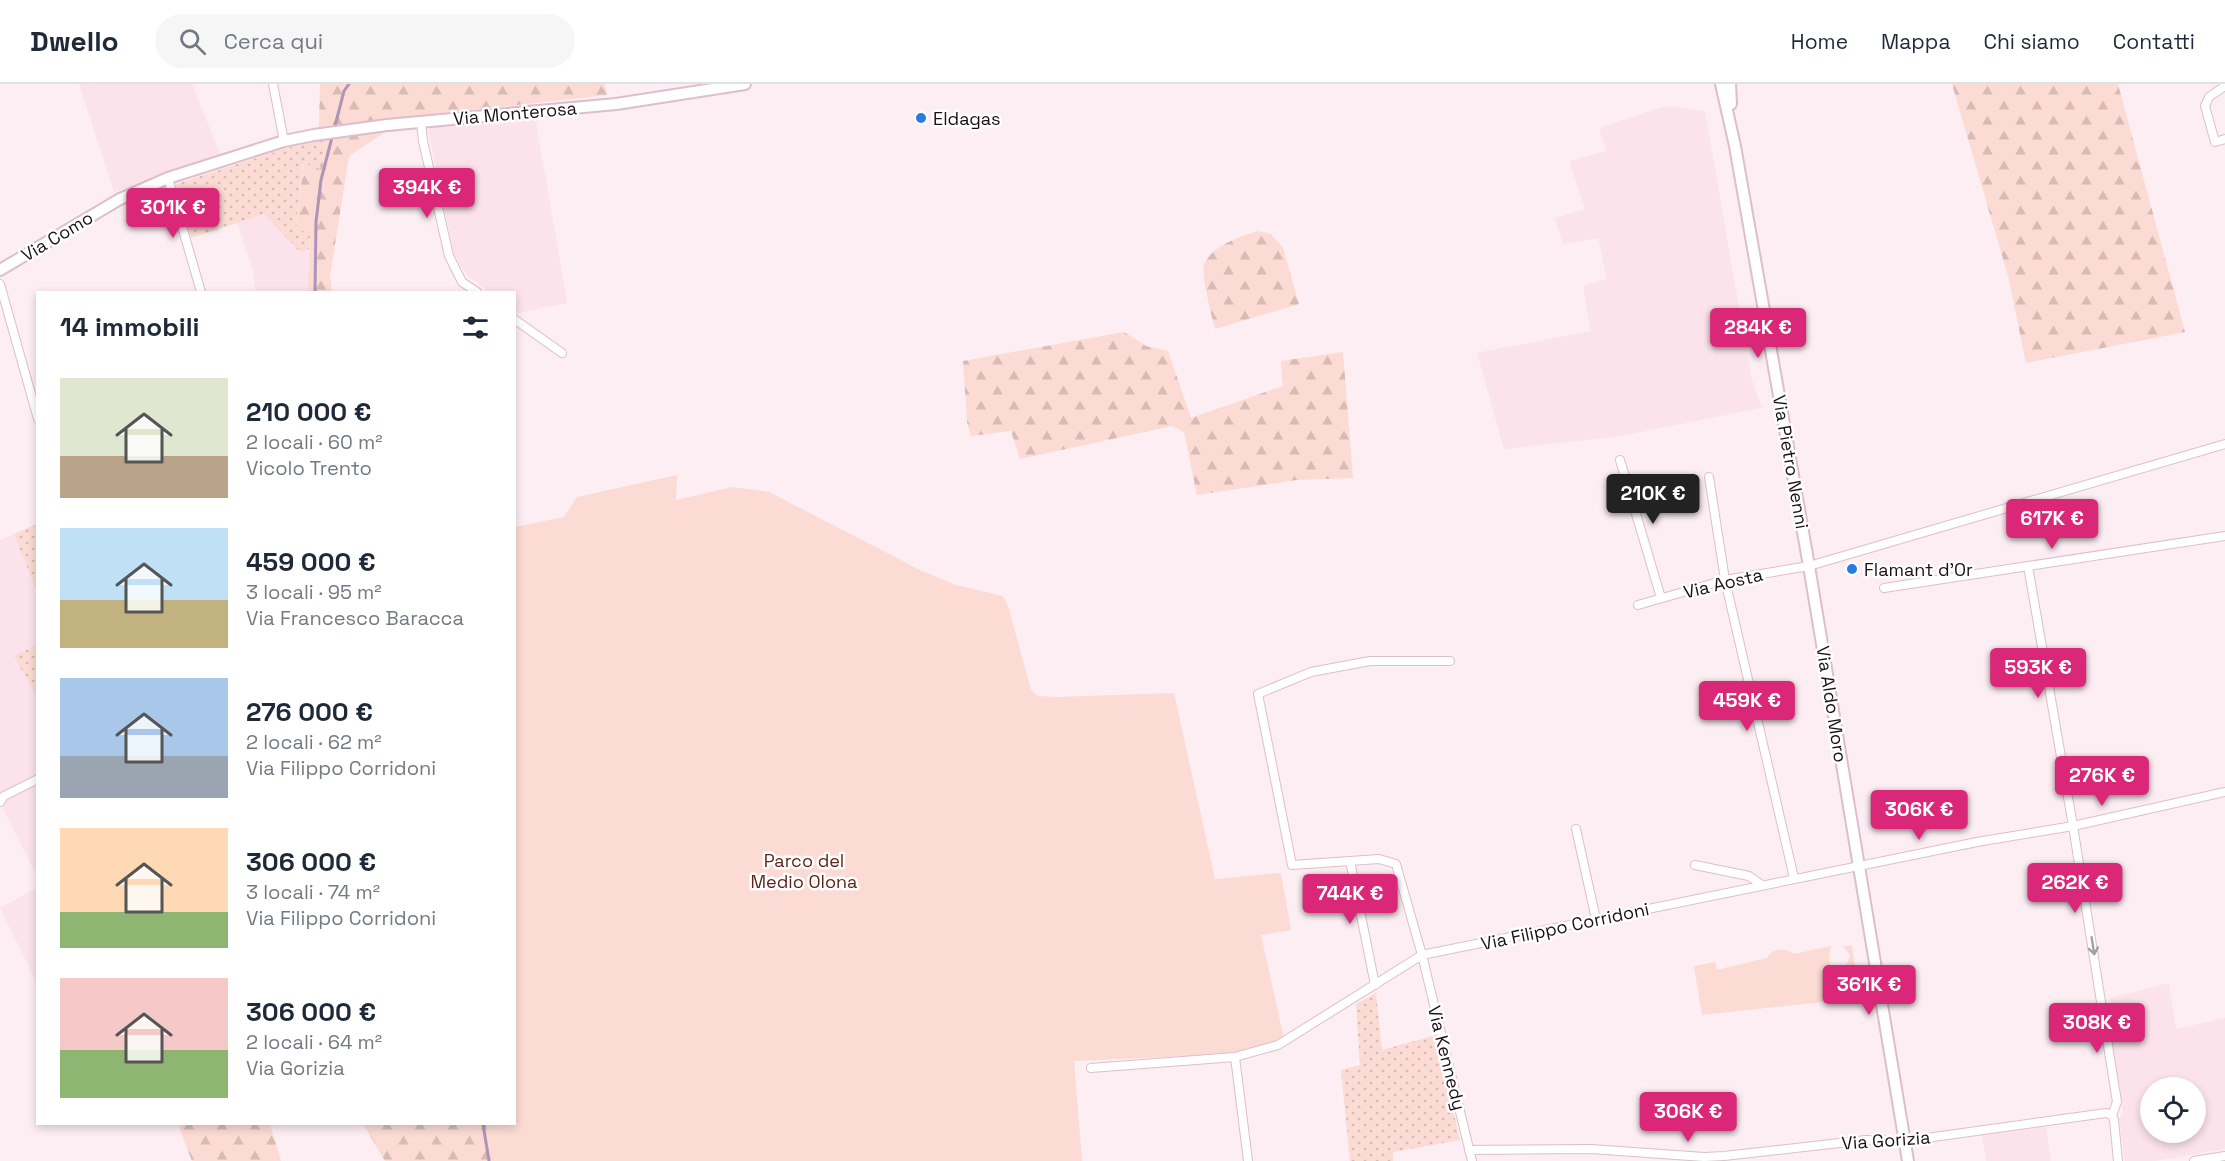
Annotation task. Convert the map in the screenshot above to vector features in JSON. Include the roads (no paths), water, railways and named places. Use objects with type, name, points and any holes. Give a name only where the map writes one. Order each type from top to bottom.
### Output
[{"type":"main road","name":"Via Monterosa","points":[[284,141],[354,129],[616,104],[745,84]]},
{"type":"main road","name":"Via Pietro Nenni","points":[[1721,84],[1735,146],[1809,566]]},
{"type":"main road","name":"Via Pietro Nenni","points":[[1730,84],[1735,146]]},
{"type":"main road","name":"Via Como","points":[[0,270],[120,199],[168,178],[284,141]]},
{"type":"main road","name":"Via Aldo Moro","points":[[1809,566],[1908,1161]]},
{"type":"street","points":[[273,84],[284,141]]},
{"type":"street","points":[[2225,86],[2209,97],[2205,106],[2215,142],[2225,139]]},
{"type":"street","points":[[421,122],[423,141],[449,256],[462,282],[476,291]]},
{"type":"street","points":[[168,178],[201,291]]},
{"type":"street","points":[[0,284],[36,411]]},
{"type":"street","points":[[516,321],[562,353]]},
{"type":"street","name":"Via Aosta","points":[[1638,605],[1725,580],[1809,566],[2225,444]]},
{"type":"street","points":[[1620,460],[1661,598]]},
{"type":"street","points":[[1709,477],[1725,580],[1794,878]]},
{"type":"street","points":[[1884,588],[2225,536]]},
{"type":"street","points":[[2028,566],[2073,826],[2117,1102],[2112,1115],[2118,1161]]},
{"type":"street","points":[[1375,985],[1350,861],[1292,865],[1258,694],[1311,672],[1371,661],[1450,661]]},
{"type":"street","points":[[0,802],[4,796],[36,780]]},
{"type":"street","name":"Via Filippo Corridoni","points":[[1091,1068],[1235,1057],[1278,1045],[1422,955],[1794,878],[1977,842],[2073,826],[2225,792]]},
{"type":"street","points":[[1576,830],[1596,919]]},
{"type":"street","name":"Via Kennedy","points":[[1350,861],[1378,859],[1396,864],[1422,955],[1472,1161]]},
{"type":"street","points":[[1695,865],[1749,876],[1762,885]]},
{"type":"street","points":[[1235,1057],[1248,1161]]},
{"type":"street","name":"Via Gorizia","points":[[1469,1150],[1591,1149],[1704,1159],[1866,1140],[1905,1141],[2106,1113],[2112,1115]]},
{"type":"street","points":[[2193,1161],[2225,1156]]},
{"type":"waterway","points":[[315,291],[316,222],[321,180],[344,91],[349,84]]},
{"type":"waterway","points":[[483,1125],[489,1161]]},
{"type":"place","name":"Eldagas","points":[[921,118]]},
{"type":"place","name":"Flamant d'Or","points":[[1852,569]]},
{"type":"park label","name":"Parco del Medio Olona","points":[[804,870]]}]
